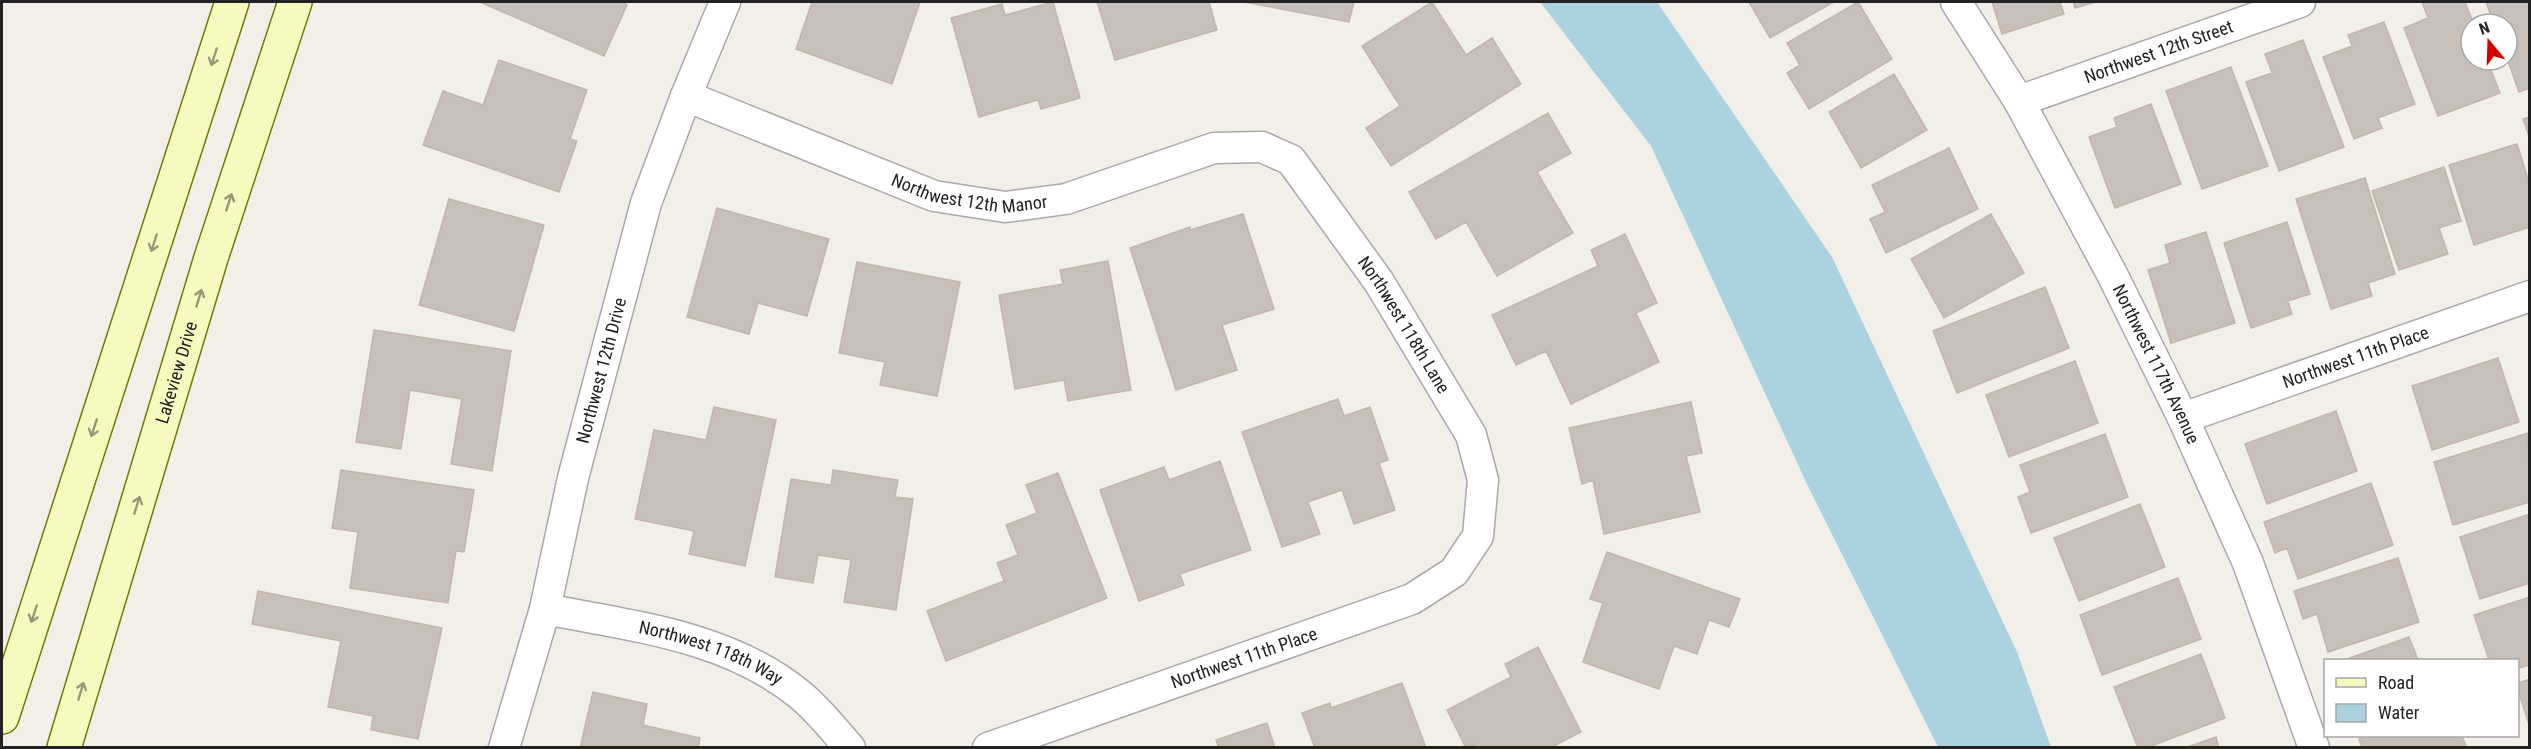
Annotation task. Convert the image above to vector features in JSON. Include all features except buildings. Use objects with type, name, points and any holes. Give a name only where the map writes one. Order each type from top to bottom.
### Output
[{"type":"street","points":[[2,717],[232,2]]},
{"type":"street","name":"Lakeview Drive","points":[[64,747],[211,258],[295,2]]},
{"type":"street","name":"Northwest 12th Drive","points":[[504,747],[545,609],[573,478],[646,203],[686,96],[725,2]]},
{"type":"street","name":"Northwest 117th Avenue","points":[[1956,2],[2019,101],[2113,276],[2183,418],[2248,563],[2314,747]]},
{"type":"street","name":"Northwest 12th Street","points":[[2019,101],[2300,2]]},
{"type":"street","name":"Northwest 12th Manor","points":[[686,96],[934,196],[1005,207],[1066,199],[1214,148],[1262,147]]},
{"type":"street","name":"Northwest 118th Lane","points":[[1262,147],[1291,160],[1379,282],[1471,435],[1483,480],[1478,537]]},
{"type":"street","name":"Northwest 11th Place","points":[[2183,418],[2529,296]]},
{"type":"street","name":"Northwest 11th Place","points":[[988,747],[1412,599],[1454,572],[1478,537]]},
{"type":"street","name":"Northwest 118th Way","points":[[545,609],[679,636],[748,660],[800,694],[850,747]]},
{"type":"water","points":[[1540,2],[1657,2],[1832,257],[2017,652],[2051,747],[1938,747],[1806,482],[1651,146]]}]
